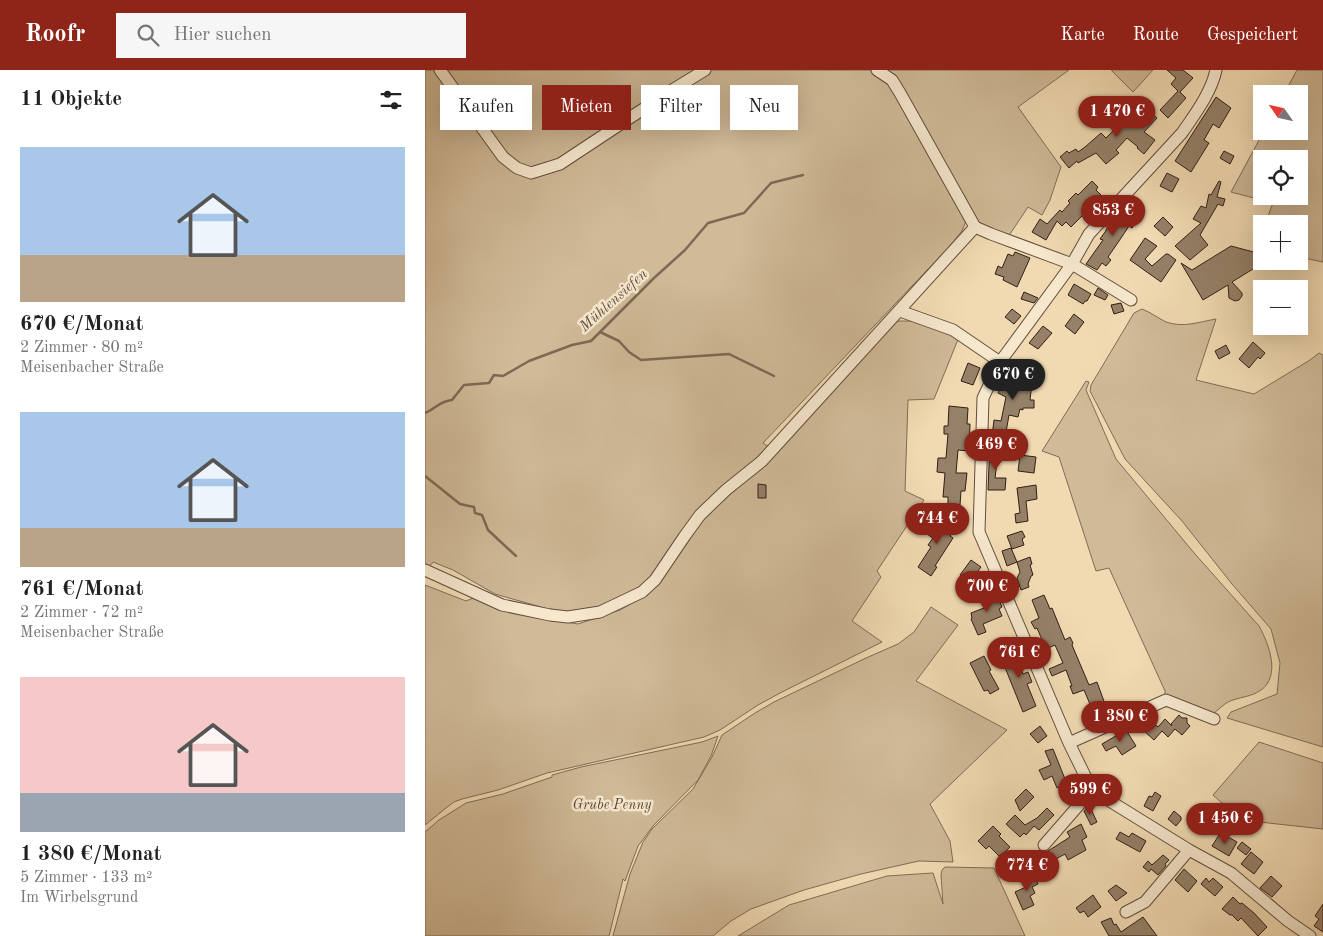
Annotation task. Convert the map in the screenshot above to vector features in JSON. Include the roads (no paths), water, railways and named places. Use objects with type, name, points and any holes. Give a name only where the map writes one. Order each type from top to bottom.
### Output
[{"type":"street","points":[[441,70],[503,157],[517,168],[531,173],[560,164],[705,70]]},
{"type":"street","points":[[877,70],[892,80],[975,227],[1072,264],[1131,300]]},
{"type":"street","points":[[1216,70],[1208,92],[1182,133],[1089,234],[1072,264],[1000,362],[983,398],[979,532],[1069,743],[1093,790],[1189,850],[1231,873],[1297,932],[1310,936]]},
{"type":"street","points":[[425,570],[502,605],[568,617],[600,612],[642,592],[655,580],[701,515],[726,490],[762,461],[975,227]]},
{"type":"street","points":[[900,310],[953,330],[1000,362]]},
{"type":"street","points":[[1069,743],[1166,700],[1214,719]]},
{"type":"street","points":[[1044,845],[1093,790]]},
{"type":"street","points":[[1126,912],[1145,902],[1189,850]]},
{"type":"waterway","name":"Mühlensiefen","points":[[425,413],[444,402],[452,400],[464,385],[489,383],[494,375],[503,376],[529,361],[572,345],[591,341],[685,250],[708,223],[744,213],[771,183],[803,175]]},
{"type":"waterway","points":[[600,332],[619,341],[629,352],[641,360],[729,354],[774,376]]},
{"type":"waterway","points":[[425,476],[460,504],[474,507],[475,513],[482,515],[488,530],[516,556]]},
{"type":"park label","name":"Grube Penny","points":[[612,805]]}]
